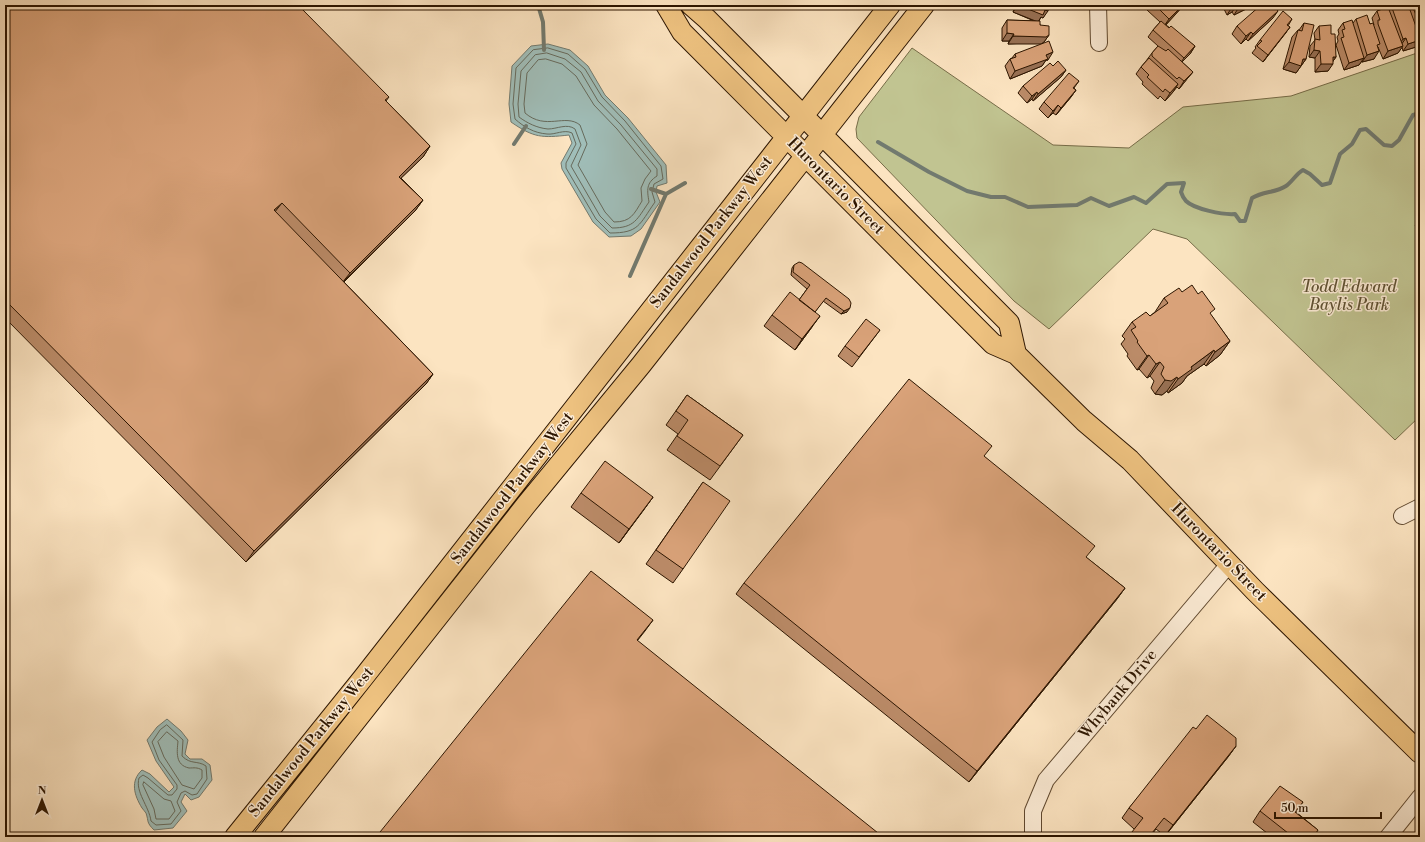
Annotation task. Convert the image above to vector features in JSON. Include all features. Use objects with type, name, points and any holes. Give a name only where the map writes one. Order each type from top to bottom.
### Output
[{"type":"main road","name":"Hurontario Street","points":[[666,5],[682,32],[993,344],[1016,354],[1084,421],[1130,460],[1286,621],[1366,698],[1420,753]]},
{"type":"main road","name":"Hurontario Street","points":[[691,5],[707,18],[1009,323],[1016,354]]},
{"type":"main road","name":"Sandalwood Parkway West","points":[[235,837],[354,691],[786,136],[890,5]]},
{"type":"main road","name":"Sandalwood Parkway West","points":[[264,837],[526,504],[641,365],[924,5]]},
{"type":"street","points":[[1098,5],[1099,43]]},
{"type":"street","points":[[1402,516],[1420,506]]},
{"type":"street","name":"Whybank Drive","points":[[1033,837],[1033,810],[1046,780],[1230,563]]},
{"type":"street","points":[[1388,837],[1420,797]]},
{"type":"green space","name":"Todd Edward Baylis Park","points":[[912,48],[1053,145],[1129,148],[1183,107],[1291,96],[1420,52],[1420,222],[1415,225],[1420,235],[1420,416],[1395,440],[1187,239],[1153,229],[1049,329],[1014,301],[857,138],[856,129],[859,117]]},
{"type":"water","points":[[548,44],[570,50],[588,66],[605,95],[628,118],[666,165],[667,183],[657,186],[656,192],[660,202],[641,229],[631,236],[609,237],[593,222],[562,169],[561,163],[572,143],[569,135],[538,136],[511,122],[509,104],[512,66],[531,46]]},
{"type":"water","points":[[167,719],[181,731],[188,740],[185,754],[190,759],[202,759],[210,765],[212,780],[199,797],[191,800],[185,794],[181,802],[187,811],[173,828],[154,830],[149,823],[146,813],[142,809],[134,788],[138,774],[142,770],[150,774],[169,792],[174,787],[156,761],[147,740],[157,727]]},
{"type":"building","points":[[5,5],[298,5],[389,97],[385,100],[430,146],[399,177],[423,200],[350,273],[282,203],[274,210],[433,374],[254,551],[5,300]]},
{"type":"building","points":[[1018,5],[1050,5],[1048,11],[1045,10],[1043,15]]},
{"type":"building","points":[[1155,5],[1183,5],[1169,19]]},
{"type":"building","points":[[1261,5],[1264,7],[1267,5],[1274,5],[1278,11],[1253,34],[1251,32],[1246,36],[1237,26]]},
{"type":"building","points":[[1391,5],[1405,5],[1406,8],[1409,7],[1420,40],[1408,44],[1406,38],[1403,39]]},
{"type":"building","points":[[1415,5],[1420,5],[1420,24],[1413,8],[1416,7]]},
{"type":"building","points":[[1388,7],[1403,46],[1388,51],[1378,24],[1378,20],[1380,20],[1377,11]]},
{"type":"building","points":[[1283,11],[1292,19],[1287,25],[1290,27],[1268,55],[1257,46]]},
{"type":"building","points":[[1367,15],[1370,24],[1373,23],[1380,44],[1377,45],[1379,51],[1367,55],[1356,19]]},
{"type":"building","points":[[1007,20],[1040,21],[1040,25],[1049,26],[1049,35],[1046,37],[1013,36],[1014,34],[1007,33]]},
{"type":"building","points":[[1352,20],[1364,58],[1349,63],[1341,38],[1344,37],[1342,30],[1345,29],[1343,23]]},
{"type":"building","points":[[1161,21],[1169,28],[1171,26],[1195,46],[1184,58],[1153,30]]},
{"type":"building","points":[[1304,23],[1314,25],[1306,59],[1303,59],[1301,66],[1289,62],[1298,30],[1302,31]]},
{"type":"building","points":[[1331,25],[1331,34],[1335,34],[1336,57],[1333,57],[1333,64],[1321,64],[1320,51],[1314,50],[1315,39],[1320,40],[1319,26]]},
{"type":"building","points":[[1049,41],[1053,52],[1046,55],[1048,59],[1015,71],[1010,59],[1016,57],[1015,54]]},
{"type":"building","points":[[1158,46],[1166,51],[1168,49],[1193,72],[1184,81],[1179,77],[1177,79],[1152,56],[1152,53]]},
{"type":"building","points":[[1149,58],[1178,84],[1170,93],[1165,89],[1163,92],[1147,77],[1149,75],[1141,67]]},
{"type":"building","points":[[1058,61],[1066,70],[1038,94],[1037,92],[1032,96],[1023,86],[1050,63],[1053,66]]},
{"type":"building","points":[[1069,73],[1079,81],[1073,88],[1076,90],[1061,108],[1058,105],[1053,111],[1044,102]]},
{"type":"building","points":[[799,262],[849,299],[851,303],[850,308],[844,311],[826,298],[815,312],[799,300],[810,285],[793,272],[794,265]]},
{"type":"building","points":[[1192,285],[1198,294],[1202,291],[1215,309],[1210,313],[1230,341],[1215,352],[1214,350],[1178,379],[1177,377],[1171,381],[1165,380],[1161,374],[1164,367],[1160,362],[1156,364],[1149,355],[1147,356],[1137,342],[1138,341],[1131,330],[1136,327],[1132,322],[1146,312],[1150,316],[1168,303],[1164,298],[1179,288],[1182,292]]},
{"type":"building","points":[[790,292],[820,316],[802,339],[772,315]]},
{"type":"building","points":[[866,319],[880,330],[859,357],[845,346]]},
{"type":"building","points":[[909,379],[992,446],[984,456],[1095,546],[1086,557],[1125,588],[977,771],[744,583]]},
{"type":"building","points":[[687,395],[743,435],[720,466],[677,436],[688,420],[676,411]]},
{"type":"building","points":[[605,461],[653,497],[629,529],[581,493]]},
{"type":"building","points":[[703,482],[730,501],[683,569],[656,550]]},
{"type":"building","points":[[591,571],[653,620],[637,640],[883,837],[376,837]]},
{"type":"building","points":[[1207,715],[1236,738],[1236,746],[1173,825],[1164,818],[1152,833],[1158,837],[1128,837],[1143,818],[1129,808],[1193,727],[1196,729]]},
{"type":"building","points":[[1280,786],[1303,802],[1295,812],[1318,830],[1313,837],[1293,837],[1260,811]]},
{"type":"waterway","points":[[538,5],[543,22],[544,50]]},
{"type":"waterway","points":[[878,142],[929,172],[967,191],[991,197],[1005,197],[1028,207],[1077,205],[1091,198],[1109,206],[1134,197],[1146,203],[1167,184],[1184,183],[1181,192],[1185,200],[1190,204],[1209,211],[1223,214],[1235,214],[1240,221],[1245,221],[1252,198],[1286,186],[1303,170],[1322,185],[1330,183],[1340,154],[1352,144],[1360,130],[1366,129],[1384,145],[1392,146],[1399,140],[1413,115],[1420,113]]},
{"type":"waterway","points":[[514,144],[526,126]]},
{"type":"waterway","points":[[651,189],[666,194],[685,183]]},
{"type":"waterway","points":[[630,276],[666,194]]}]
